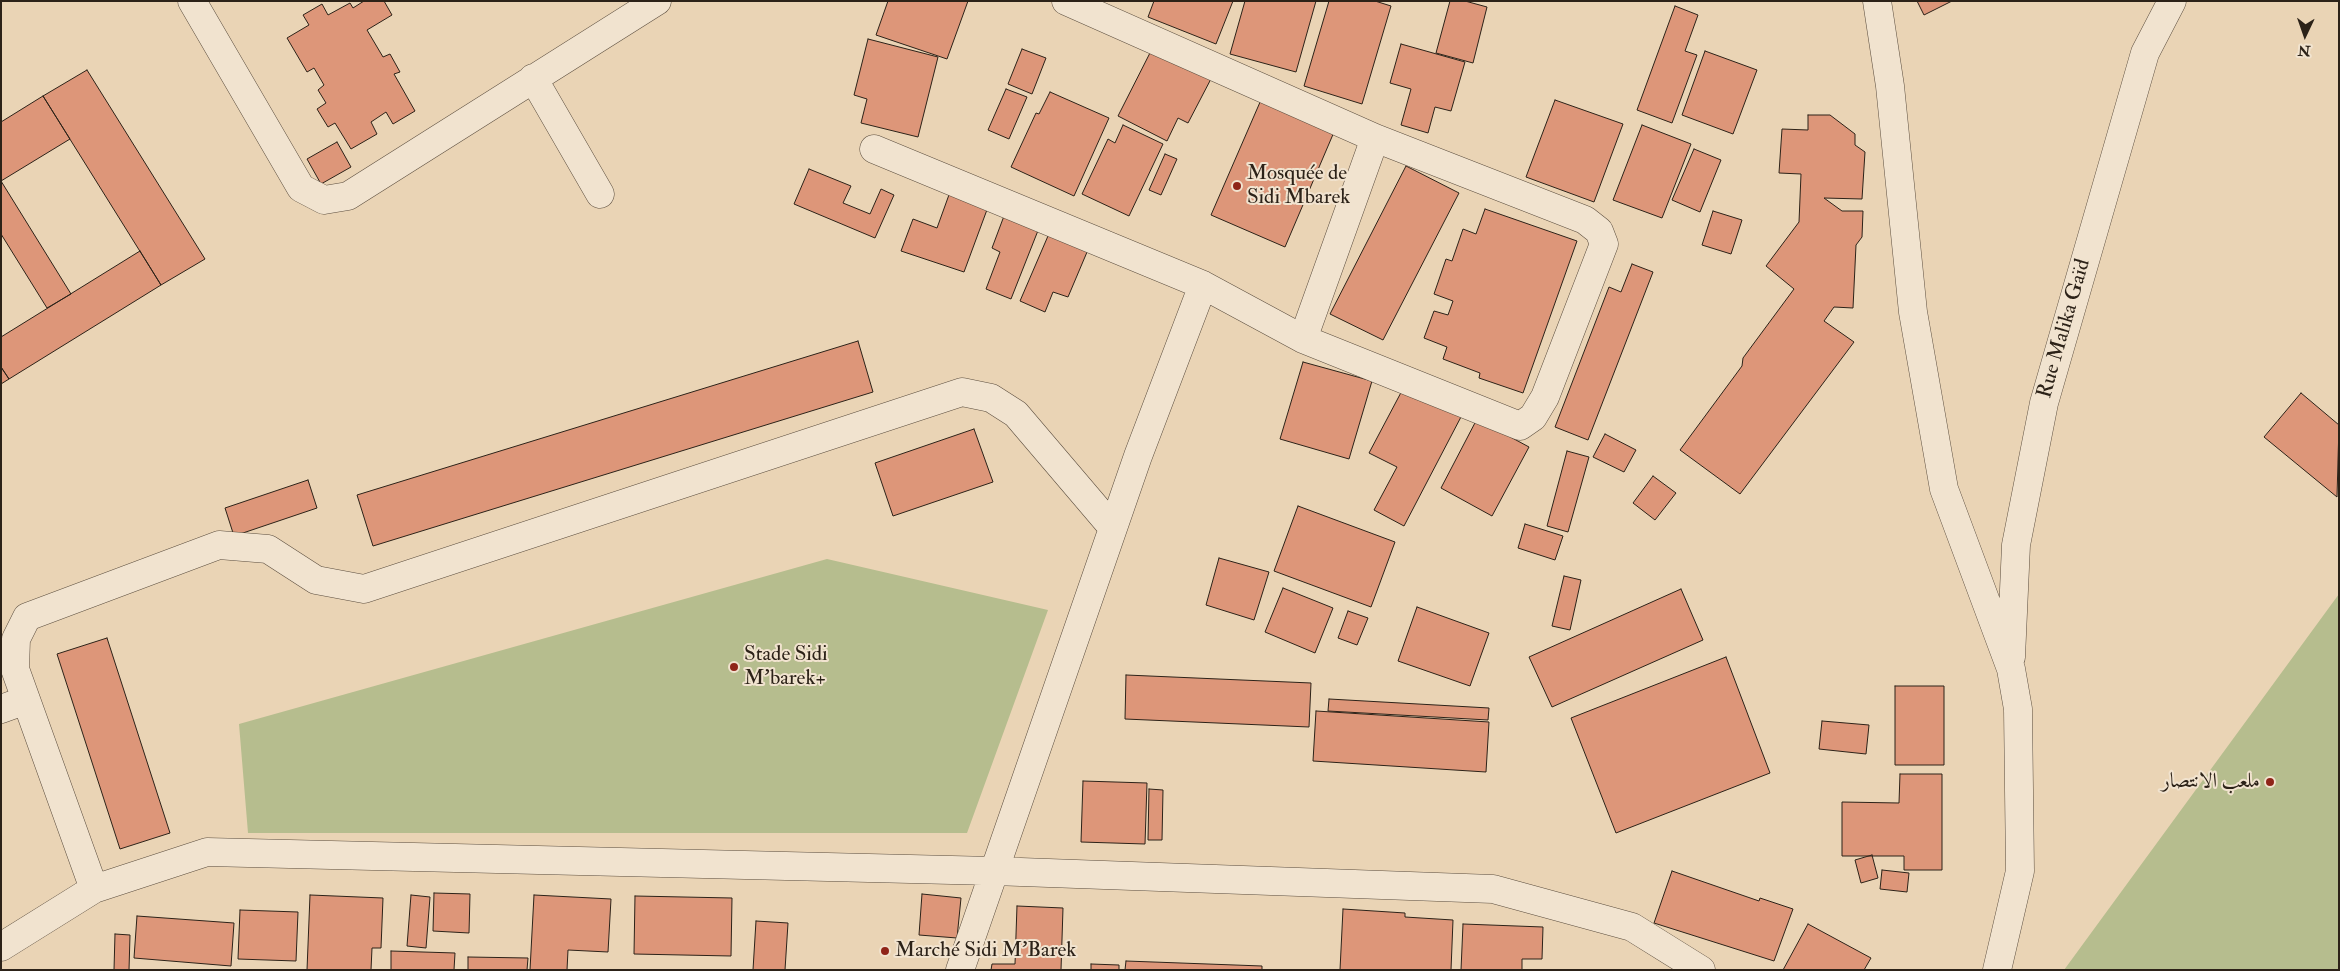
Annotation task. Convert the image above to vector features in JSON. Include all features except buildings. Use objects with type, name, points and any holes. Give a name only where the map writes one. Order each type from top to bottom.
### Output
[{"type":"street","points":[[192,1],[301,188],[324,200],[348,196],[657,1]]},
{"type":"street","points":[[874,149],[1203,285],[1303,339],[1520,426],[1533,417],[1545,396],[1604,244],[1599,231],[1584,220],[1375,138],[1066,1]]},
{"type":"street","points":[[1877,1],[1890,86],[1913,312],[1944,489],[2011,669],[2018,708],[2020,871],[1997,970]]},
{"type":"street","name":"Rue Malika Gaïd","points":[[2011,669],[2016,545],[2044,404],[2145,53],[2172,1]]},
{"type":"street","points":[[533,78],[600,194]]},
{"type":"street","points":[[1303,339],[1375,138]]},
{"type":"street","points":[[960,970],[1138,456],[1203,285]]},
{"type":"street","points":[[94,889],[15,669],[16,639],[26,617],[219,545],[268,549],[316,580],[364,589],[962,392],[991,398],[1016,414],[1113,528]]},
{"type":"street","points":[[1,709],[26,700]]},
{"type":"street","points":[[1,947],[94,889],[207,852],[993,871],[1493,889],[1632,927],[1701,970]]},
{"type":"green space","name":"Stade Sidi M'barek+","points":[[827,559],[1048,610],[967,833],[248,833],[239,724]]},
{"type":"green space","name":"ملعب الانتصار","points":[[2339,594],[2339,970],[2064,970]]},
{"type":"place","name":"Mosquée de Sidi Mbarek","points":[[1237,186]]},
{"type":"place","name":"Stade Sidi M'barek+","points":[[734,667]]},
{"type":"place","name":"ملعب الانتصار","points":[[2270,782]]},
{"type":"place","name":"Marché Sidi M'Barek","points":[[885,951]]}]
